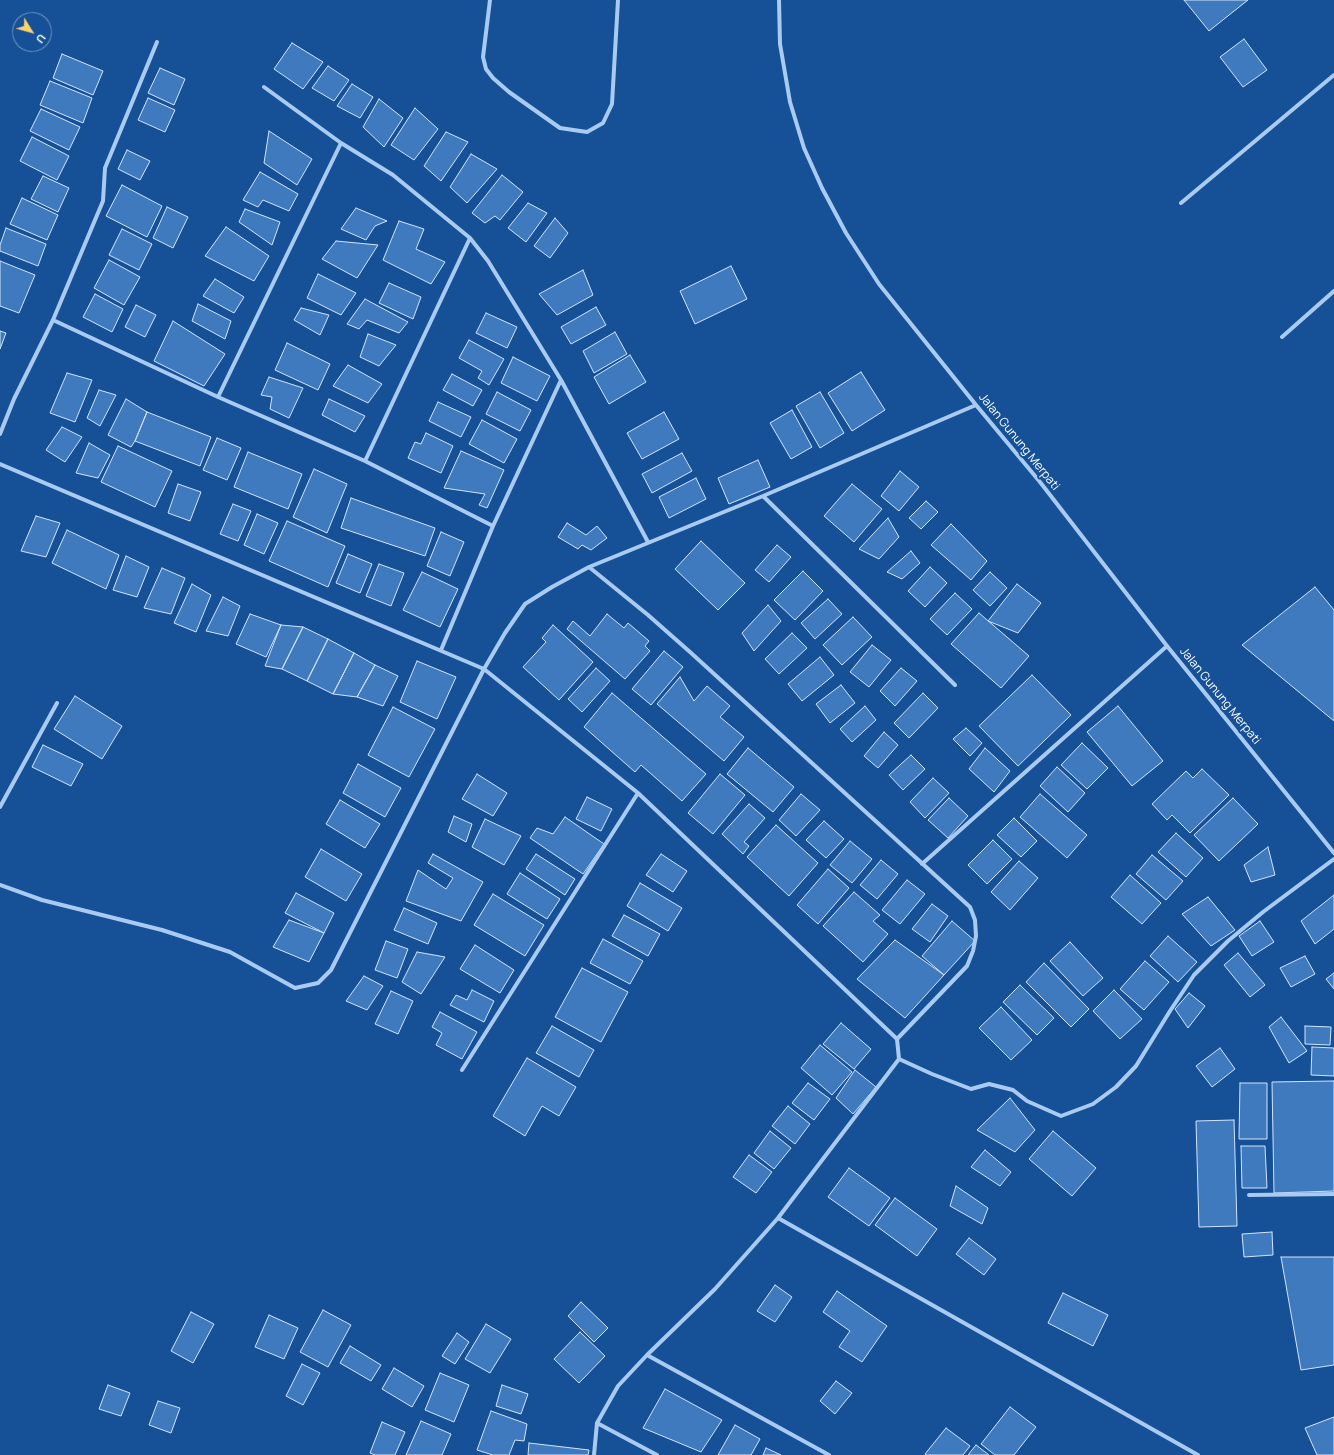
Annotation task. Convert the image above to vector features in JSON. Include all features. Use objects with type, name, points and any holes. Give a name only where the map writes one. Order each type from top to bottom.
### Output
[{"type":"street","points":[[490,0],[483,57],[486,69],[493,78],[509,92],[560,128],[587,132],[603,123],[612,104],[618,0]]},
{"type":"street","name":"Jalan Gunung Merpati","points":[[779,0],[780,44],[790,102],[804,148],[822,188],[846,233],[879,284],[1040,482],[1167,646],[1334,853]]},
{"type":"street","points":[[0,434],[14,399],[53,320],[103,201],[105,168],[157,42]]},
{"type":"street","points":[[1181,203],[1334,74]]},
{"type":"street","points":[[264,87],[341,143],[393,175],[470,238],[488,261],[561,380],[648,542]]},
{"type":"street","points":[[218,397],[341,143]]},
{"type":"street","points":[[365,461],[470,238]]},
{"type":"street","points":[[1282,337],[1334,291]]},
{"type":"street","points":[[53,320],[218,397],[365,461],[493,526]]},
{"type":"street","points":[[441,650],[493,526],[561,380]]},
{"type":"street","points":[[0,885],[42,900],[162,930],[230,952],[295,988],[318,984],[331,970],[484,669],[505,633],[525,604],[552,587],[589,567],[763,496],[976,405]]},
{"type":"street","points":[[0,464],[484,669],[638,793],[897,1039],[899,1059],[778,1218],[715,1289],[618,1386],[597,1423],[594,1455]]},
{"type":"street","points":[[763,496],[955,686]]},
{"type":"street","points":[[589,567],[648,615],[690,652],[970,907],[975,920],[976,936],[973,951],[967,966],[897,1039]]},
{"type":"street","points":[[922,864],[1167,646]]},
{"type":"street","points":[[0,807],[57,703]]},
{"type":"street","points":[[462,1070],[638,793]]},
{"type":"street","points":[[899,1059],[971,1089],[989,1084],[1013,1090],[1027,1102],[1061,1116],[1093,1104],[1116,1087],[1136,1066],[1194,975],[1228,941],[1263,912],[1334,859]]},
{"type":"street","points":[[1249,1195],[1334,1194]]},
{"type":"street","points":[[778,1218],[1198,1455]]},
{"type":"street","points":[[648,1355],[829,1455]]},
{"type":"street","points":[[597,1423],[657,1455]]},
{"type":"building","points":[[1184,0],[1248,0],[1209,31]]},
{"type":"building","points":[[1244,39],[1267,70],[1243,87],[1220,57]]},
{"type":"building","points":[[292,43],[323,62],[303,89],[274,69]]},
{"type":"building","points":[[62,54],[103,71],[93,95],[53,78]]},
{"type":"building","points":[[328,66],[349,80],[334,101],[312,88]]},
{"type":"building","points":[[160,68],[185,79],[174,105],[148,93]]},
{"type":"building","points":[[50,81],[92,98],[83,123],[40,105]]},
{"type":"building","points":[[352,84],[373,97],[360,118],[337,106]]},
{"type":"building","points":[[148,98],[175,110],[165,132],[138,120]]},
{"type":"building","points":[[379,99],[403,118],[384,147],[363,127]]},
{"type":"building","points":[[415,108],[438,129],[414,160],[391,145]]},
{"type":"building","points":[[41,109],[80,127],[69,150],[30,131]]},
{"type":"building","points":[[269,131],[312,159],[297,185],[264,163]]},
{"type":"building","points":[[446,132],[468,142],[441,181],[424,166]]},
{"type":"building","points":[[32,137],[69,156],[57,180],[20,161]]},
{"type":"building","points":[[127,150],[150,161],[140,180],[118,169]]},
{"type":"building","points":[[471,154],[497,169],[467,203],[450,187]]},
{"type":"building","points":[[260,172],[298,194],[289,211],[263,200],[258,207],[243,200]]},
{"type":"building","points":[[502,175],[523,192],[500,220],[495,216],[485,223],[472,213]]},
{"type":"building","points":[[43,176],[69,188],[58,212],[31,199]]},
{"type":"building","points":[[122,185],[162,206],[147,237],[106,216]]},
{"type":"building","points":[[22,198],[58,215],[47,240],[10,224]]},
{"type":"building","points":[[528,203],[547,213],[526,242],[508,228]]},
{"type":"building","points":[[167,207],[188,217],[173,248],[153,238]]},
{"type":"building","points":[[356,208],[387,221],[375,226],[366,240],[341,229]]},
{"type":"building","points":[[245,209],[280,222],[272,245],[239,222]]},
{"type":"building","points":[[555,218],[568,233],[550,258],[534,246]]},
{"type":"building","points":[[399,221],[424,229],[416,249],[445,262],[431,284],[383,260]]},
{"type":"building","points":[[226,227],[269,256],[254,281],[205,256]]},
{"type":"building","points":[[6,228],[46,244],[38,266],[0,251],[0,245]]},
{"type":"building","points":[[122,229],[152,244],[139,270],[109,255]]},
{"type":"building","points":[[336,241],[378,245],[357,278],[322,259]]},
{"type":"building","points":[[109,260],[140,277],[124,305],[94,288]]},
{"type":"building","points":[[0,261],[35,275],[19,313],[0,306]]},
{"type":"building","points":[[731,266],[747,299],[695,324],[680,291]]},
{"type":"building","points":[[583,270],[593,295],[557,315],[539,294]]},
{"type":"building","points":[[318,274],[356,293],[341,315],[307,298]]},
{"type":"building","points":[[215,279],[244,297],[234,313],[203,296]]},
{"type":"building","points":[[389,283],[421,297],[413,319],[379,303]]},
{"type":"building","points":[[95,294],[123,309],[112,332],[83,317]]},
{"type":"building","points":[[365,299],[408,322],[399,333],[367,320],[359,329],[347,324]]},
{"type":"building","points":[[198,304],[231,321],[225,339],[192,321]]},
{"type":"building","points":[[136,305],[156,315],[145,337],[125,327]]},
{"type":"building","points":[[596,307],[606,325],[571,344],[561,327]]},
{"type":"building","points":[[301,308],[329,315],[320,335],[294,320]]},
{"type":"building","points":[[486,313],[517,327],[507,348],[476,333]]},
{"type":"building","points":[[173,321],[225,354],[204,386],[154,361]]},
{"type":"building","points":[[0,331],[6,333],[0,349]]},
{"type":"building","points":[[615,332],[627,354],[594,373],[583,351]]},
{"type":"building","points":[[368,334],[396,345],[379,366],[360,357]]},
{"type":"building","points":[[469,340],[504,359],[489,385],[478,378],[482,371],[459,358]]},
{"type":"building","points":[[287,343],[330,364],[318,390],[275,370]]},
{"type":"building","points":[[630,355],[646,382],[609,404],[594,377]]},
{"type":"building","points":[[513,357],[550,376],[537,401],[501,383]]},
{"type":"building","points":[[348,365],[382,384],[368,403],[333,386]]},
{"type":"building","points":[[861,372],[885,410],[852,431],[828,393]]},
{"type":"building","points":[[67,373],[92,380],[75,422],[50,413]]},
{"type":"building","points":[[452,374],[482,390],[473,406],[443,390]]},
{"type":"building","points":[[269,377],[303,388],[289,418],[270,409],[272,397],[261,395]]},
{"type":"building","points":[[99,390],[116,395],[100,426],[87,418]]},
{"type":"building","points":[[497,392],[531,410],[520,431],[486,414]]},
{"type":"building","points":[[820,392],[844,433],[820,448],[796,406]]},
{"type":"building","points":[[126,399],[147,412],[131,447],[108,435]]},
{"type":"building","points":[[329,399],[365,416],[355,432],[322,415]]},
{"type":"building","points":[[438,402],[471,417],[461,437],[429,421]]},
{"type":"building","points":[[792,410],[812,447],[791,459],[770,423]]},
{"type":"building","points":[[147,412],[211,437],[200,466],[135,441]]},
{"type":"building","points":[[664,412],[679,439],[642,459],[627,433]]},
{"type":"building","points":[[482,420],[517,439],[504,463],[469,444]]},
{"type":"building","points":[[62,427],[82,437],[65,462],[46,450]]},
{"type":"building","points":[[426,433],[453,446],[441,473],[408,458],[415,442],[421,444]]},
{"type":"building","points":[[217,438],[241,448],[227,480],[203,470]]},
{"type":"building","points":[[89,443],[110,455],[98,478],[76,473]]},
{"type":"building","points":[[118,446],[172,471],[155,507],[101,482]]},
{"type":"building","points":[[461,451],[504,470],[487,508],[479,505],[485,494],[444,488]]},
{"type":"building","points":[[248,452],[302,474],[288,509],[234,487]]},
{"type":"building","points":[[682,453],[692,471],[652,493],[642,474]]},
{"type":"building","points":[[758,460],[770,487],[729,504],[718,478]]},
{"type":"building","points":[[314,469],[347,484],[327,533],[293,517]]},
{"type":"building","points":[[900,471],[919,487],[899,511],[881,496]]},
{"type":"building","points":[[696,478],[706,499],[669,518],[659,497]]},
{"type":"building","points":[[178,484],[201,492],[190,521],[168,513]]},
{"type":"building","points":[[852,484],[882,509],[854,542],[824,516]]},
{"type":"building","points":[[351,498],[435,528],[425,556],[341,528]]},
{"type":"building","points":[[926,501],[938,512],[921,529],[909,518]]},
{"type":"building","points":[[233,504],[251,511],[238,541],[220,534]]},
{"type":"building","points":[[257,514],[278,523],[264,554],[244,545]]},
{"type":"building","points":[[36,516],[60,523],[46,557],[21,551]]},
{"type":"building","points":[[888,518],[899,537],[879,559],[859,549]]},
{"type":"building","points":[[287,521],[345,546],[328,587],[269,561]]},
{"type":"building","points":[[567,523],[586,535],[597,526],[607,538],[591,550],[582,545],[578,549],[558,537]]},
{"type":"building","points":[[951,524],[987,561],[971,580],[931,545]]},
{"type":"building","points":[[67,530],[119,555],[106,589],[52,563]]},
{"type":"building","points":[[441,532],[464,542],[450,576],[427,566]]},
{"type":"building","points":[[701,541],[745,583],[718,610],[675,569]]},
{"type":"building","points":[[777,545],[791,557],[769,582],[755,570]]},
{"type":"building","points":[[911,551],[920,563],[902,579],[887,572]]},
{"type":"building","points":[[348,554],[372,564],[360,593],[336,583]]},
{"type":"building","points":[[126,556],[149,567],[137,597],[113,590]]},
{"type":"building","points":[[379,564],[404,573],[391,606],[366,596]]},
{"type":"building","points":[[930,567],[947,583],[925,607],[908,591]]},
{"type":"building","points":[[162,568],[185,578],[171,614],[144,608]]},
{"type":"building","points":[[803,571],[823,591],[795,620],[774,600]]},
{"type":"building","points":[[422,572],[458,589],[440,627],[403,610]]},
{"type":"building","points":[[990,572],[1007,588],[990,606],[973,590]]},
{"type":"building","points":[[192,584],[211,595],[196,632],[174,623]]},
{"type":"building","points":[[1017,584],[1041,603],[1018,633],[988,621]]},
{"type":"building","points":[[1315,587],[1334,610],[1334,721],[1242,645]]},
{"type":"building","points":[[955,593],[972,609],[947,635],[930,619]]},
{"type":"building","points":[[223,597],[240,606],[228,636],[206,631]]},
{"type":"building","points":[[828,599],[842,614],[815,639],[801,623]]},
{"type":"building","points":[[768,605],[781,621],[754,651],[742,633]]},
{"type":"building","points":[[979,613],[1029,656],[1001,688],[951,644]]},
{"type":"building","points":[[250,614],[281,625],[266,657],[236,644]]},
{"type":"building","points":[[607,614],[624,628],[628,623],[649,641],[645,646],[650,651],[625,679],[567,629],[573,621],[590,636]]},
{"type":"building","points":[[853,617],[872,637],[842,665],[823,645]]},
{"type":"building","points":[[281,625],[303,627],[282,669],[265,666]]},
{"type":"building","points":[[553,625],[593,662],[559,700],[523,667],[546,642],[542,638]]},
{"type":"building","points":[[303,627],[328,639],[307,681],[282,669]]},
{"type":"building","points":[[792,633],[807,648],[779,674],[765,659]]},
{"type":"building","points":[[328,639],[354,653],[333,694],[307,681]]},
{"type":"building","points":[[872,645],[891,660],[869,687],[850,672]]},
{"type":"building","points":[[664,651],[683,667],[651,705],[632,689]]},
{"type":"building","points":[[354,653],[375,665],[357,697],[333,694]]},
{"type":"building","points":[[820,657],[834,675],[802,701],[788,684]]},
{"type":"building","points":[[417,661],[456,677],[437,719],[400,702]]},
{"type":"building","points":[[375,665],[398,676],[383,706],[357,697]]},
{"type":"building","points":[[596,668],[610,681],[582,712],[568,699]]},
{"type":"building","points":[[901,668],[917,681],[895,706],[880,691]]},
{"type":"building","points":[[1032,675],[1071,715],[1018,766],[979,726]]},
{"type":"building","points":[[680,677],[694,701],[707,686],[730,706],[720,717],[744,737],[724,761],[657,704]]},
{"type":"building","points":[[841,685],[855,703],[830,723],[816,704]]},
{"type":"building","points":[[612,693],[706,774],[682,801],[641,765],[635,772],[584,727]]},
{"type":"building","points":[[923,693],[938,708],[909,738],[894,723]]},
{"type":"building","points":[[75,696],[122,726],[102,759],[54,729]]},
{"type":"building","points":[[865,706],[876,720],[852,742],[840,729]]},
{"type":"building","points":[[1118,706],[1163,761],[1132,786],[1087,732]]},
{"type":"building","points":[[393,707],[435,729],[409,777],[368,755]]},
{"type":"building","points":[[966,728],[982,743],[970,756],[953,739]]},
{"type":"building","points":[[884,732],[898,745],[878,768],[864,756]]},
{"type":"building","points":[[1082,743],[1108,768],[1087,789],[1061,765]]},
{"type":"building","points":[[43,745],[83,764],[71,786],[32,767]]},
{"type":"building","points":[[748,748],[794,787],[773,812],[727,774]]},
{"type":"building","points":[[985,748],[1010,771],[994,792],[969,769]]},
{"type":"building","points":[[911,755],[925,769],[903,790],[889,775]]},
{"type":"building","points":[[358,764],[401,788],[385,817],[343,793]]},
{"type":"building","points":[[1057,767],[1085,793],[1068,812],[1040,786]]},
{"type":"building","points":[[1202,769],[1229,795],[1190,833],[1172,815],[1167,820],[1152,804],[1186,771],[1193,778]]},
{"type":"building","points":[[477,774],[507,793],[493,816],[462,799]]},
{"type":"building","points":[[720,774],[745,795],[713,834],[688,813]]},
{"type":"building","points":[[933,778],[949,793],[925,818],[910,802]]},
{"type":"building","points":[[801,794],[820,810],[796,836],[779,820]]},
{"type":"building","points":[[1040,794],[1087,835],[1067,858],[1020,817]]},
{"type":"building","points":[[587,797],[612,809],[601,831],[576,819]]},
{"type":"building","points":[[949,798],[968,816],[948,838],[928,820]]},
{"type":"building","points":[[1233,798],[1258,824],[1219,861],[1194,835]]},
{"type":"building","points":[[340,800],[380,824],[365,848],[326,824]]},
{"type":"building","points":[[749,804],[765,818],[744,842],[749,846],[743,854],[722,834]]},
{"type":"building","points":[[454,816],[472,824],[466,842],[448,832]]},
{"type":"building","points":[[565,817],[604,844],[583,874],[530,838],[537,828],[553,834]]},
{"type":"building","points":[[1014,818],[1037,841],[1021,857],[997,835]]},
{"type":"building","points":[[485,819],[521,836],[504,865],[472,847]]},
{"type":"building","points":[[824,821],[844,839],[826,858],[806,840]]},
{"type":"building","points":[[776,825],[818,863],[789,896],[747,857]]},
{"type":"building","points":[[1176,833],[1203,858],[1186,877],[1158,852]]},
{"type":"building","points":[[993,840],[1012,859],[987,884],[968,865]]},
{"type":"building","points":[[850,841],[872,859],[852,883],[830,865]]},
{"type":"building","points":[[1268,847],[1275,875],[1251,882],[1244,865]]},
{"type":"building","points":[[321,849],[362,874],[346,901],[305,877]]},
{"type":"building","points":[[433,854],[483,882],[461,921],[406,901],[418,870],[446,889],[453,878],[428,863]]},
{"type":"building","points":[[536,854],[575,879],[565,895],[526,869]]},
{"type":"building","points":[[661,854],[687,871],[673,892],[646,875]]},
{"type":"building","points":[[1152,855],[1183,881],[1166,900],[1136,874]]},
{"type":"building","points":[[881,860],[898,874],[877,899],[860,885]]},
{"type":"building","points":[[1019,861],[1038,878],[1010,910],[991,892]]},
{"type":"building","points":[[828,869],[849,888],[818,924],[797,905]]},
{"type":"building","points":[[520,873],[560,899],[547,919],[507,894]]},
{"type":"building","points":[[1130,875],[1161,903],[1142,924],[1111,897]]},
{"type":"building","points":[[907,880],[925,894],[900,924],[882,910]]},
{"type":"building","points":[[640,883],[682,908],[668,931],[627,906]]},
{"type":"building","points":[[854,892],[880,915],[873,921],[888,934],[863,962],[823,926]]},
{"type":"building","points":[[296,893],[334,913],[324,933],[285,913]]},
{"type":"building","points":[[493,894],[544,925],[525,956],[474,925]]},
{"type":"building","points":[[1334,895],[1334,929],[1315,944],[1301,921]]},
{"type":"building","points":[[1208,897],[1235,930],[1211,946],[1182,914]]},
{"type":"building","points":[[932,904],[948,916],[930,942],[912,929]]},
{"type":"building","points":[[404,908],[437,923],[428,944],[394,930]]},
{"type":"building","points":[[624,915],[660,934],[648,956],[612,936]]},
{"type":"building","points":[[289,920],[324,933],[309,962],[273,947]]},
{"type":"building","points":[[952,921],[975,941],[944,975],[922,956]]},
{"type":"building","points":[[1260,921],[1274,942],[1252,956],[1239,936]]},
{"type":"building","points":[[1168,936],[1197,962],[1178,982],[1150,956]]},
{"type":"building","points":[[603,939],[643,961],[630,984],[590,963]]},
{"type":"building","points":[[895,940],[944,975],[905,1018],[857,979]]},
{"type":"building","points":[[386,941],[408,949],[397,978],[375,970]]},
{"type":"building","points":[[1070,942],[1103,978],[1083,996],[1050,961]]},
{"type":"building","points":[[475,945],[514,970],[500,993],[460,969]]},
{"type":"building","points":[[417,952],[445,957],[421,994],[402,982]]},
{"type":"building","points":[[1238,953],[1265,985],[1250,997],[1224,965]]},
{"type":"building","points":[[1305,956],[1315,974],[1291,987],[1280,968]]},
{"type":"building","points":[[1145,961],[1169,982],[1144,1010],[1120,989]]},
{"type":"building","points":[[1044,963],[1089,1009],[1071,1027],[1026,982]]},
{"type":"building","points":[[582,968],[628,992],[601,1042],[555,1017]]},
{"type":"building","points":[[1334,973],[1334,989],[1326,979]]},
{"type":"building","points":[[364,976],[383,986],[367,1010],[346,1001]]},
{"type":"building","points":[[1020,985],[1054,1018],[1037,1035],[1003,1002]]},
{"type":"building","points":[[472,990],[494,1001],[484,1022],[450,1005],[456,995],[467,1000]]},
{"type":"building","points":[[1114,990],[1142,1019],[1120,1039],[1093,1011]]},
{"type":"building","points":[[391,991],[413,1001],[398,1034],[375,1024]]},
{"type":"building","points":[[1189,993],[1205,1006],[1188,1028],[1175,1009]]},
{"type":"building","points":[[1001,1007],[1032,1040],[1011,1060],[979,1028]]},
{"type":"building","points":[[440,1012],[477,1032],[462,1059],[436,1045],[442,1033],[432,1027]]},
{"type":"building","points":[[1281,1017],[1307,1051],[1289,1063],[1269,1027]]},
{"type":"building","points":[[841,1023],[871,1049],[854,1069],[823,1044]]},
{"type":"building","points":[[552,1026],[594,1050],[579,1077],[536,1053]]},
{"type":"building","points":[[1305,1026],[1331,1027],[1330,1045],[1305,1044]]},
{"type":"building","points":[[820,1045],[852,1072],[832,1095],[801,1068]]},
{"type":"building","points":[[1312,1047],[1334,1048],[1334,1076],[1311,1075]]},
{"type":"building","points":[[1220,1048],[1235,1069],[1212,1087],[1196,1066]]},
{"type":"building","points":[[527,1058],[576,1087],[559,1116],[542,1106],[525,1136],[493,1116]]},
{"type":"building","points":[[855,1070],[876,1087],[853,1114],[836,1098]]},
{"type":"building","points":[[1334,1081],[1334,1191],[1274,1193],[1272,1082]]},
{"type":"building","points":[[808,1083],[830,1099],[814,1120],[792,1103]]},
{"type":"building","points":[[1240,1083],[1267,1083],[1267,1139],[1239,1139]]},
{"type":"building","points":[[1010,1098],[1035,1130],[1015,1152],[977,1130]]},
{"type":"building","points":[[788,1106],[810,1124],[795,1144],[772,1126]]},
{"type":"building","points":[[1234,1120],[1237,1226],[1199,1227],[1196,1121]]},
{"type":"building","points":[[770,1131],[791,1148],[774,1169],[754,1153]]},
{"type":"building","points":[[1053,1131],[1096,1168],[1072,1196],[1029,1159]]},
{"type":"building","points":[[1241,1146],[1265,1146],[1267,1188],[1242,1188]]},
{"type":"building","points":[[985,1150],[1011,1172],[1000,1186],[971,1167]]},
{"type":"building","points":[[749,1155],[772,1172],[756,1193],[733,1177]]},
{"type":"building","points":[[849,1168],[890,1198],[869,1226],[828,1197]]},
{"type":"building","points":[[956,1186],[988,1208],[982,1224],[950,1206]]},
{"type":"building","points":[[895,1198],[937,1229],[917,1256],[875,1225]]},
{"type":"building","points":[[1272,1232],[1273,1255],[1244,1257],[1242,1234]]},
{"type":"building","points":[[969,1238],[996,1259],[984,1275],[956,1254]]},
{"type":"building","points":[[1281,1257],[1334,1257],[1334,1365],[1301,1370]]},
{"type":"building","points":[[775,1285],[792,1297],[775,1322],[757,1311]]},
{"type":"building","points":[[837,1291],[887,1326],[862,1362],[839,1347],[850,1331],[823,1312]]},
{"type":"building","points":[[1063,1293],[1108,1315],[1093,1346],[1048,1323]]},
{"type":"building","points":[[581,1302],[608,1328],[594,1342],[568,1316]]},
{"type":"building","points":[[323,1310],[351,1325],[328,1367],[300,1352]]},
{"type":"building","points":[[191,1312],[214,1324],[193,1363],[171,1351]]},
{"type":"building","points":[[269,1315],[298,1328],[284,1359],[255,1347]]},
{"type":"building","points":[[486,1324],[511,1339],[490,1373],[465,1359]]},
{"type":"building","points":[[580,1332],[605,1356],[579,1383],[554,1359]]},
{"type":"building","points":[[457,1333],[469,1342],[455,1364],[442,1356]]},
{"type":"building","points":[[350,1346],[381,1365],[371,1381],[340,1363]]},
{"type":"building","points":[[302,1364],[320,1373],[303,1405],[286,1396]]},
{"type":"building","points":[[394,1368],[424,1386],[412,1407],[382,1389]]},
{"type":"building","points":[[440,1373],[469,1385],[454,1422],[425,1410]]},
{"type":"building","points":[[836,1381],[852,1393],[835,1414],[820,1401]]},
{"type":"building","points":[[108,1385],[130,1393],[121,1416],[99,1409]]},
{"type":"building","points":[[502,1385],[528,1394],[521,1414],[496,1406]]},
{"type":"building","points":[[665,1389],[722,1420],[701,1452],[643,1428]]},
{"type":"building","points":[[158,1401],[180,1408],[171,1433],[149,1425]]},
{"type":"building","points":[[1010,1407],[1036,1427],[1014,1455],[995,1455],[981,1444]]},
{"type":"building","points":[[491,1411],[527,1424],[524,1441],[515,1440],[509,1455],[493,1455],[477,1450]]},
{"type":"building","points":[[1334,1417],[1334,1455],[1317,1455],[1305,1428]]},
{"type":"building","points":[[421,1421],[451,1434],[442,1455],[406,1455]]},
{"type":"building","points":[[382,1422],[405,1432],[395,1455],[375,1455],[370,1453]]},
{"type":"building","points":[[735,1425],[760,1439],[751,1455],[718,1455]]},
{"type":"building","points":[[946,1428],[970,1446],[963,1455],[926,1455],[925,1454]]},
{"type":"building","points":[[529,1443],[589,1450],[588,1455],[528,1455]]},
{"type":"building","points":[[976,1445],[989,1455],[968,1455]]},
{"type":"building","points":[[766,1448],[781,1455],[763,1455]]}]
